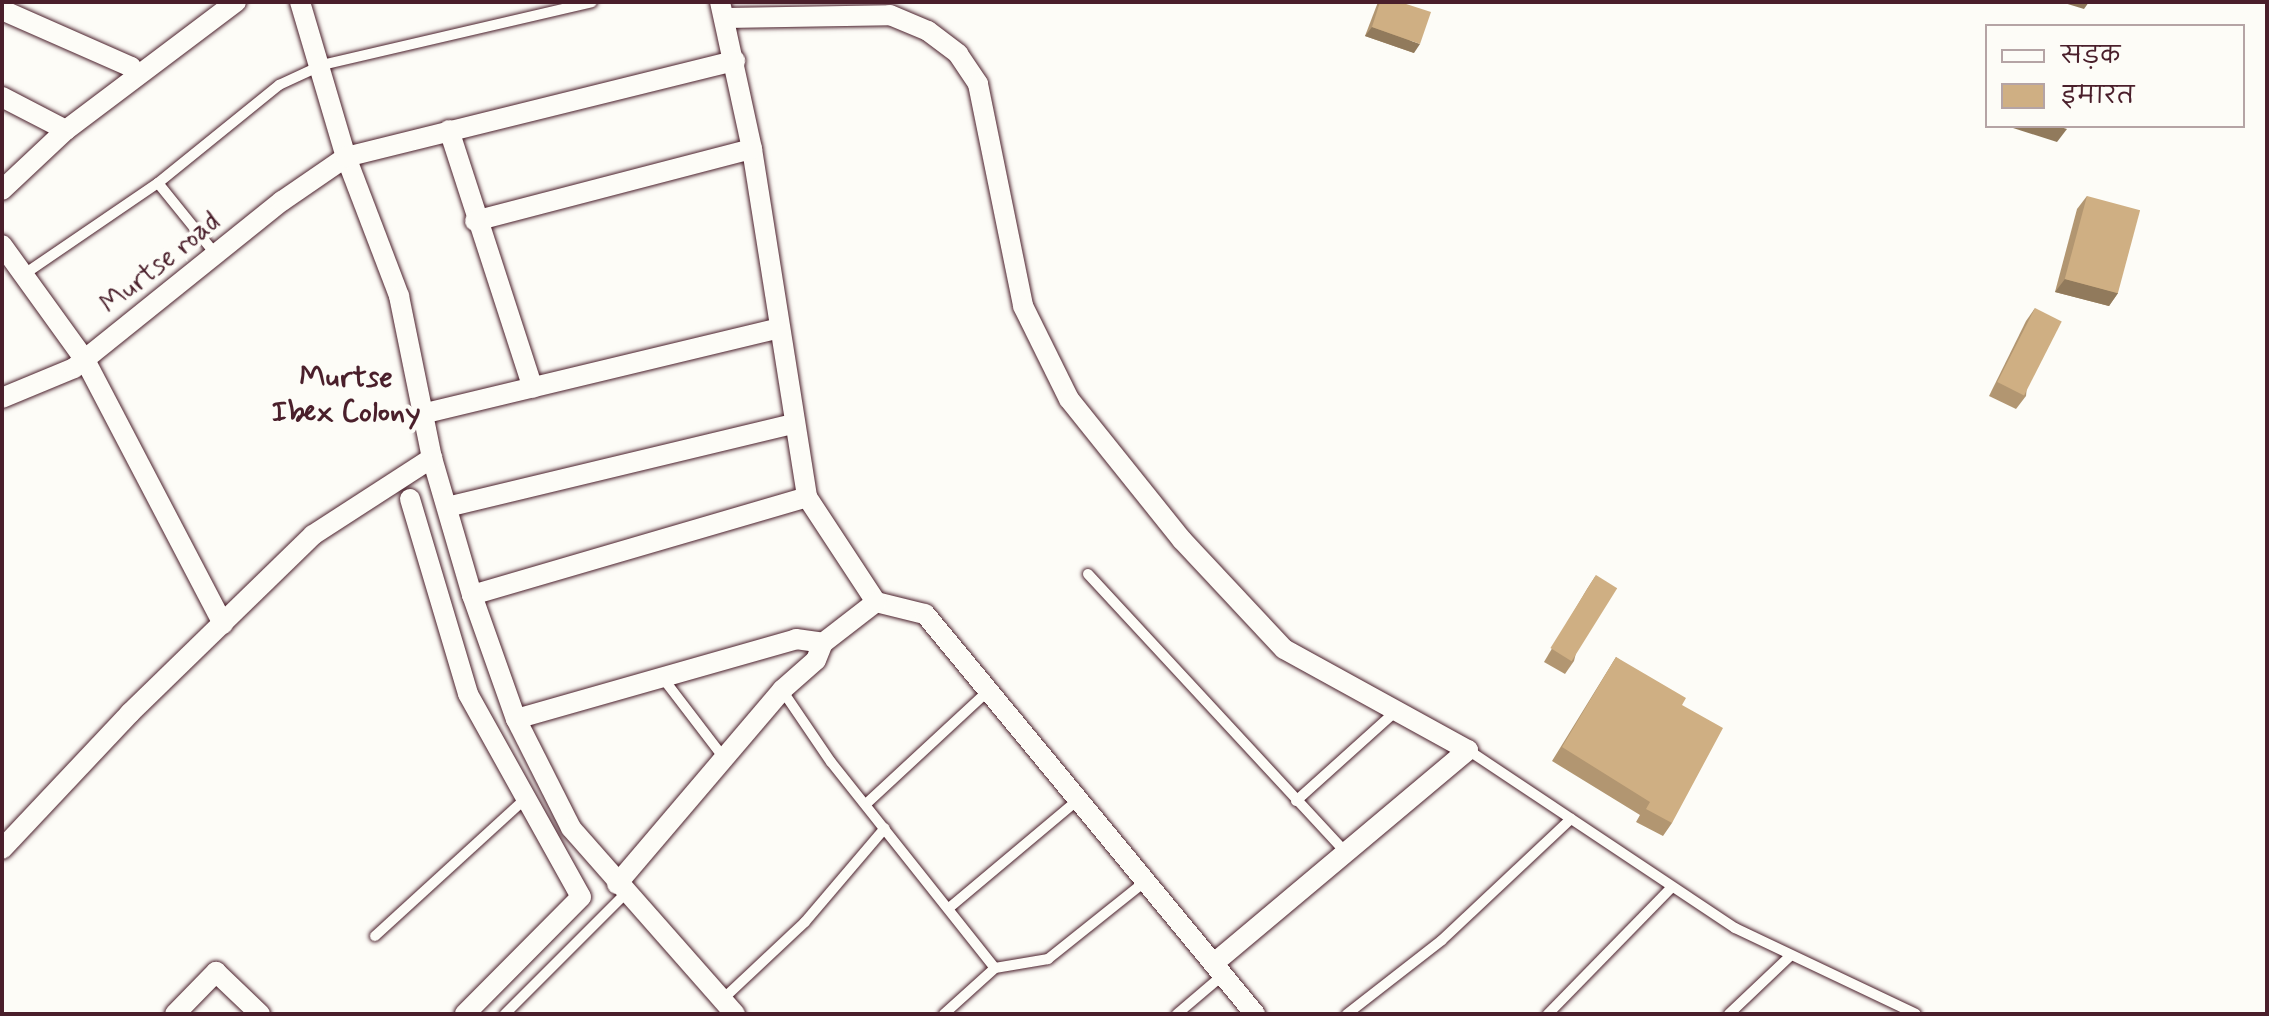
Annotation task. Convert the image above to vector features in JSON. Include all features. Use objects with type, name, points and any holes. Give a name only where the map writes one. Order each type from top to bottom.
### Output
[{"type":"street","points":[[2,190],[66,130],[236,2]]},
{"type":"street","points":[[300,2],[322,65],[346,157],[399,296],[426,413],[432,458],[472,595],[516,719],[571,828],[621,888],[729,1006]]},
{"type":"street","points":[[2,10],[131,67],[137,75]]},
{"type":"street","points":[[1220,968],[1345,852],[1468,750],[1284,649],[1182,540],[1069,399],[1023,306],[978,84],[958,54],[928,31],[890,15],[723,10],[752,149],[792,424],[807,497],[876,602],[925,614],[1080,798],[1255,1014]]},
{"type":"street","points":[[346,157],[735,61]]},
{"type":"street","points":[[2,97],[66,130]]},
{"type":"street","points":[[449,130],[475,221],[533,388]]},
{"type":"street","points":[[475,221],[752,149]]},
{"type":"street","name":"Murtse road","points":[[2,398],[85,360],[346,157]]},
{"type":"street","points":[[2,245],[85,360],[223,624]]},
{"type":"street","points":[[426,413],[780,328]]},
{"type":"street","points":[[447,507],[792,424]]},
{"type":"street","points":[[2,849],[313,535],[432,458]]},
{"type":"street","points":[[472,595],[807,497]]},
{"type":"street","points":[[410,499],[468,694],[581,897],[465,1014]]},
{"type":"street","points":[[621,888],[782,690],[816,660],[823,643],[876,602]]},
{"type":"street","points":[[516,719],[796,639],[823,643]]},
{"type":"street","points":[[175,1014],[216,972],[248,1010]]},
{"type":"lane","points":[[23,275],[158,183],[279,85],[322,65],[592,2]]},
{"type":"lane","points":[[158,183],[217,256]]},
{"type":"lane","points":[[1088,574],[1345,852]]},
{"type":"lane","points":[[662,677],[724,758]]},
{"type":"lane","points":[[866,804],[990,689]]},
{"type":"lane","points":[[782,690],[866,804],[995,968]]},
{"type":"lane","points":[[1296,801],[1397,710]]},
{"type":"lane","points":[[1468,750],[1671,888],[1789,957],[1911,1013]]},
{"type":"lane","points":[[375,936],[526,798]]},
{"type":"lane","points":[[949,908],[1080,798]]},
{"type":"lane","points":[[1347,1014],[1442,940],[1571,819]]},
{"type":"lane","points":[[729,1006],[885,828]]},
{"type":"lane","points":[[944,1014],[995,968],[1048,959],[1147,880]]},
{"type":"lane","points":[[505,1014],[621,888]]},
{"type":"lane","points":[[1548,1014],[1671,888]]},
{"type":"lane","points":[[1729,1014],[1789,957]]},
{"type":"lane","points":[[1177,1014],[1220,968]]},
{"type":"lane","points":[[955,1004],[964,1014]]},
{"type":"building","points":[[1380,2],[1400,2],[1431,12],[1420,44],[1372,27]]},
{"type":"building","points":[[2087,196],[2140,210],[2118,293],[2065,279]]},
{"type":"building","points":[[2035,308],[2062,322],[2024,396],[1997,382]]},
{"type":"building","points":[[1596,575],[1617,588],[1572,661],[1550,648]]},
{"type":"building","points":[[1616,657],[1686,698],[1682,705],[1723,728],[1672,823],[1646,809],[1650,802],[1562,747]]},
{"type":"district","name":"Murtse Ibex Colony","points":[[346,395]]}]
